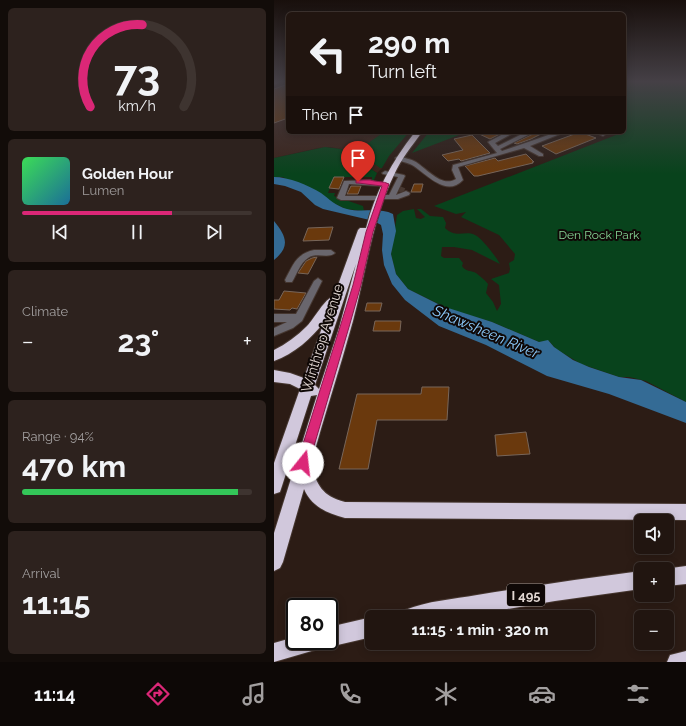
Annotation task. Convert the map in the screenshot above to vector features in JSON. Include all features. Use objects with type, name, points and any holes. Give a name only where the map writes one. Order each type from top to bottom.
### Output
[{"type":"highway","name":"Winthrop Avenue","points":[[274,486],[342,289],[383,184],[395,158],[413,134]]},
{"type":"highway","name":"Winthrop Avenue","points":[[395,158],[417,134]]},
{"type":"highway","name":"Winthrop Avenue","points":[[274,562],[322,398],[345,327],[371,216]]},
{"type":"highway","points":[[274,356],[295,343],[314,326],[342,289]]},
{"type":"highway","points":[[274,376],[288,377],[299,381],[322,398]]},
{"type":"highway","points":[[303,463],[308,482],[316,496],[321,501],[332,507],[345,510],[686,512]]},
{"type":"highway","points":[[674,576],[686,575]]},
{"type":"highway","name":"I 495","points":[[445,610],[536,594],[634,581]]},
{"type":"highway","points":[[338,635],[365,629]]},
{"type":"highway","points":[[274,653],[286,649]]},
{"type":"highway","points":[[677,662],[686,661]]},
{"type":"street","points":[[499,151],[491,142],[508,134]]},
{"type":"street","points":[[499,151],[525,134]]},
{"type":"street","points":[[529,134],[543,140]]},
{"type":"street","points":[[395,158],[414,163],[438,181],[448,185],[457,183],[460,180],[455,170],[455,166],[499,151],[525,146],[557,134]]},
{"type":"street","points":[[525,146],[541,155]]},
{"type":"street","points":[[383,184],[369,184],[370,182],[346,182],[341,198],[378,198],[400,189],[397,174],[387,174]]},
{"type":"street","points":[[364,198],[369,184]]},
{"type":"street","points":[[289,280],[301,258],[305,255],[310,253],[331,253]]},
{"type":"street","points":[[274,332],[290,325],[299,318],[318,281]]},
{"type":"street","points":[[274,318],[299,318]]},
{"type":"street","points":[[274,328],[299,318]]},
{"type":"shaded area","points":[[274,112],[286,112],[286,134],[384,134],[380,168],[382,168],[377,173],[341,149],[330,147],[318,148],[274,158]]},
{"type":"green space","name":"Den Rock Park","points":[[626,112],[686,112],[686,402],[646,381],[629,377],[619,377],[581,364],[556,349],[549,341],[539,342],[492,322],[449,309],[408,289],[396,274],[391,254],[397,215],[403,211],[414,209],[416,218],[421,219],[425,217],[417,209],[421,209],[430,216],[443,217],[446,223],[445,228],[457,234],[467,233],[475,235],[496,257],[500,264],[472,250],[454,247],[442,247],[441,256],[444,258],[459,258],[463,263],[462,266],[464,268],[476,273],[482,278],[488,284],[486,293],[493,302],[497,311],[501,304],[499,285],[491,279],[509,273],[509,263],[514,260],[515,254],[499,235],[461,217],[466,212],[456,214],[434,206],[616,135],[615,134],[626,134]]},
{"type":"green space","points":[[381,134],[407,134],[389,156],[382,168],[362,155],[361,148]]},
{"type":"green space","points":[[427,134],[462,134],[412,153]]},
{"type":"green space","points":[[325,147],[341,149],[377,173],[374,180],[372,180],[372,177],[334,177],[328,193],[335,193],[334,196],[363,206],[364,211],[346,209],[331,202],[321,194],[282,177],[274,177],[274,158]]},
{"type":"water","name":"Shawsheen River","points":[[274,177],[286,178],[304,184],[321,193],[343,208],[353,210],[376,210],[393,214],[396,231],[391,254],[396,274],[408,289],[442,306],[492,322],[539,342],[548,340],[554,347],[573,360],[589,367],[619,377],[641,380],[686,402],[686,423],[609,394],[547,376],[486,345],[439,326],[405,300],[392,284],[384,265],[382,250],[383,234],[381,225],[374,221],[323,209],[315,205],[301,192],[285,186],[274,184]]},
{"type":"water","points":[[274,221],[284,236],[285,245],[283,250],[274,260]]},
{"type":"building","points":[[274,112],[286,112],[286,119],[274,123]]},
{"type":"building","points":[[479,134],[500,134],[490,139]]},
{"type":"building","points":[[533,134],[541,134],[517,144],[514,143]]},
{"type":"building","points":[[575,134],[585,134],[596,138],[556,154],[542,146]]},
{"type":"building","points":[[472,135],[490,153],[461,161],[459,159],[448,161],[442,155],[463,150],[454,139]]},
{"type":"building","points":[[526,154],[534,162],[532,162],[533,163],[478,176],[474,176],[465,166],[495,158],[498,161]]},
{"type":"building","points":[[334,177],[344,177],[339,189],[329,188]]},
{"type":"building","points":[[414,184],[423,184],[421,192],[411,192]]},
{"type":"building","points":[[351,186],[361,186],[358,194],[347,194]]},
{"type":"building","points":[[333,227],[329,240],[303,241],[308,228]]},
{"type":"building","points":[[317,257],[308,274],[298,273],[306,261]]},
{"type":"building","points":[[284,291],[306,293],[297,309],[274,309],[274,300],[279,300]]},
{"type":"building","points":[[367,303],[382,303],[380,311],[365,311]]},
{"type":"building","points":[[375,321],[401,321],[400,331],[373,331]]},
{"type":"building","points":[[422,387],[449,387],[447,420],[377,420],[368,469],[339,469],[357,394],[421,394]]},
{"type":"building","points":[[526,432],[530,454],[497,456],[495,435]]},
{"type":"tunnel","points":[[400,192],[402,187]]},
{"type":"route","points":[[303,463],[345,327],[357,285],[369,232],[386,184],[369,184],[370,182],[358,182]]}]
